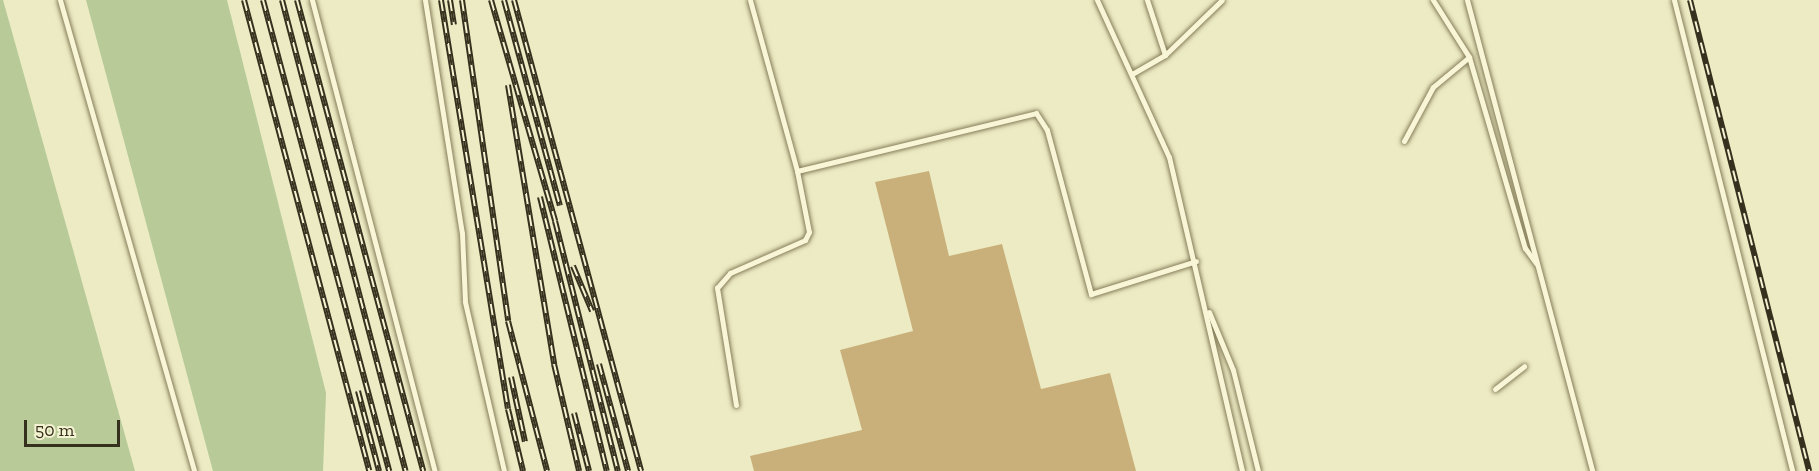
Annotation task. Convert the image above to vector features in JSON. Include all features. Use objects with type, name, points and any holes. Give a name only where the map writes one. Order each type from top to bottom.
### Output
[{"type":"lane","points":[[60,0],[194,471]]},
{"type":"lane","points":[[312,0],[435,471]]},
{"type":"lane","points":[[425,0],[462,233],[465,303],[504,471]]},
{"type":"lane","points":[[736,405],[715,305],[717,288],[730,273],[805,240],[809,232],[797,171],[750,0]]},
{"type":"lane","points":[[1097,0],[1159,127],[1208,310],[1208,338],[1242,471]]},
{"type":"lane","points":[[1147,0],[1165,55]]},
{"type":"lane","points":[[1132,74],[1165,55],[1222,0]]},
{"type":"lane","points":[[1433,0],[1469,57],[1525,249],[1536,263]]},
{"type":"lane","points":[[1467,0],[1592,471]]},
{"type":"lane","points":[[1674,0],[1792,471]]},
{"type":"lane","points":[[1404,141],[1433,87],[1469,57]]},
{"type":"lane","points":[[797,171],[1036,113],[1047,130],[1091,294],[1196,261]]},
{"type":"lane","points":[[1208,310],[1222,333],[1258,471]]},
{"type":"lane","points":[[1495,389],[1524,366]]},
{"type":"green space","points":[[0,0],[3,0],[135,471],[0,471]]},
{"type":"green space","points":[[86,0],[227,0],[326,393],[323,471],[213,471]]},
{"type":"building","points":[[929,171],[949,256],[1002,244],[1041,389],[1110,373],[1136,471],[754,471],[750,456],[862,430],[840,350],[913,331],[875,182]]},
{"type":"railway","points":[[244,0],[369,471]]},
{"type":"railway","points":[[263,0],[389,471]]},
{"type":"railway","points":[[282,0],[406,471]]},
{"type":"railway","points":[[297,0],[423,471]]},
{"type":"railway","points":[[441,0],[508,409],[523,471]]},
{"type":"railway","points":[[450,0],[454,25]]},
{"type":"railway","points":[[462,0],[508,321],[547,471]]},
{"type":"railway","points":[[491,0],[555,221],[618,471]]},
{"type":"railway","points":[[504,0],[560,206]]},
{"type":"railway","points":[[514,0],[641,471]]},
{"type":"railway","points":[[1690,0],[1809,471]]},
{"type":"railway","points":[[508,85],[554,364],[579,471]]},
{"type":"railway","points":[[540,197],[607,471]]},
{"type":"railway","points":[[573,266],[592,311]]},
{"type":"railway","points":[[599,364],[628,471]]},
{"type":"railway","points":[[511,377],[525,442]]},
{"type":"railway","points":[[358,391],[379,471]]},
{"type":"railway","points":[[574,413],[589,471]]}]
